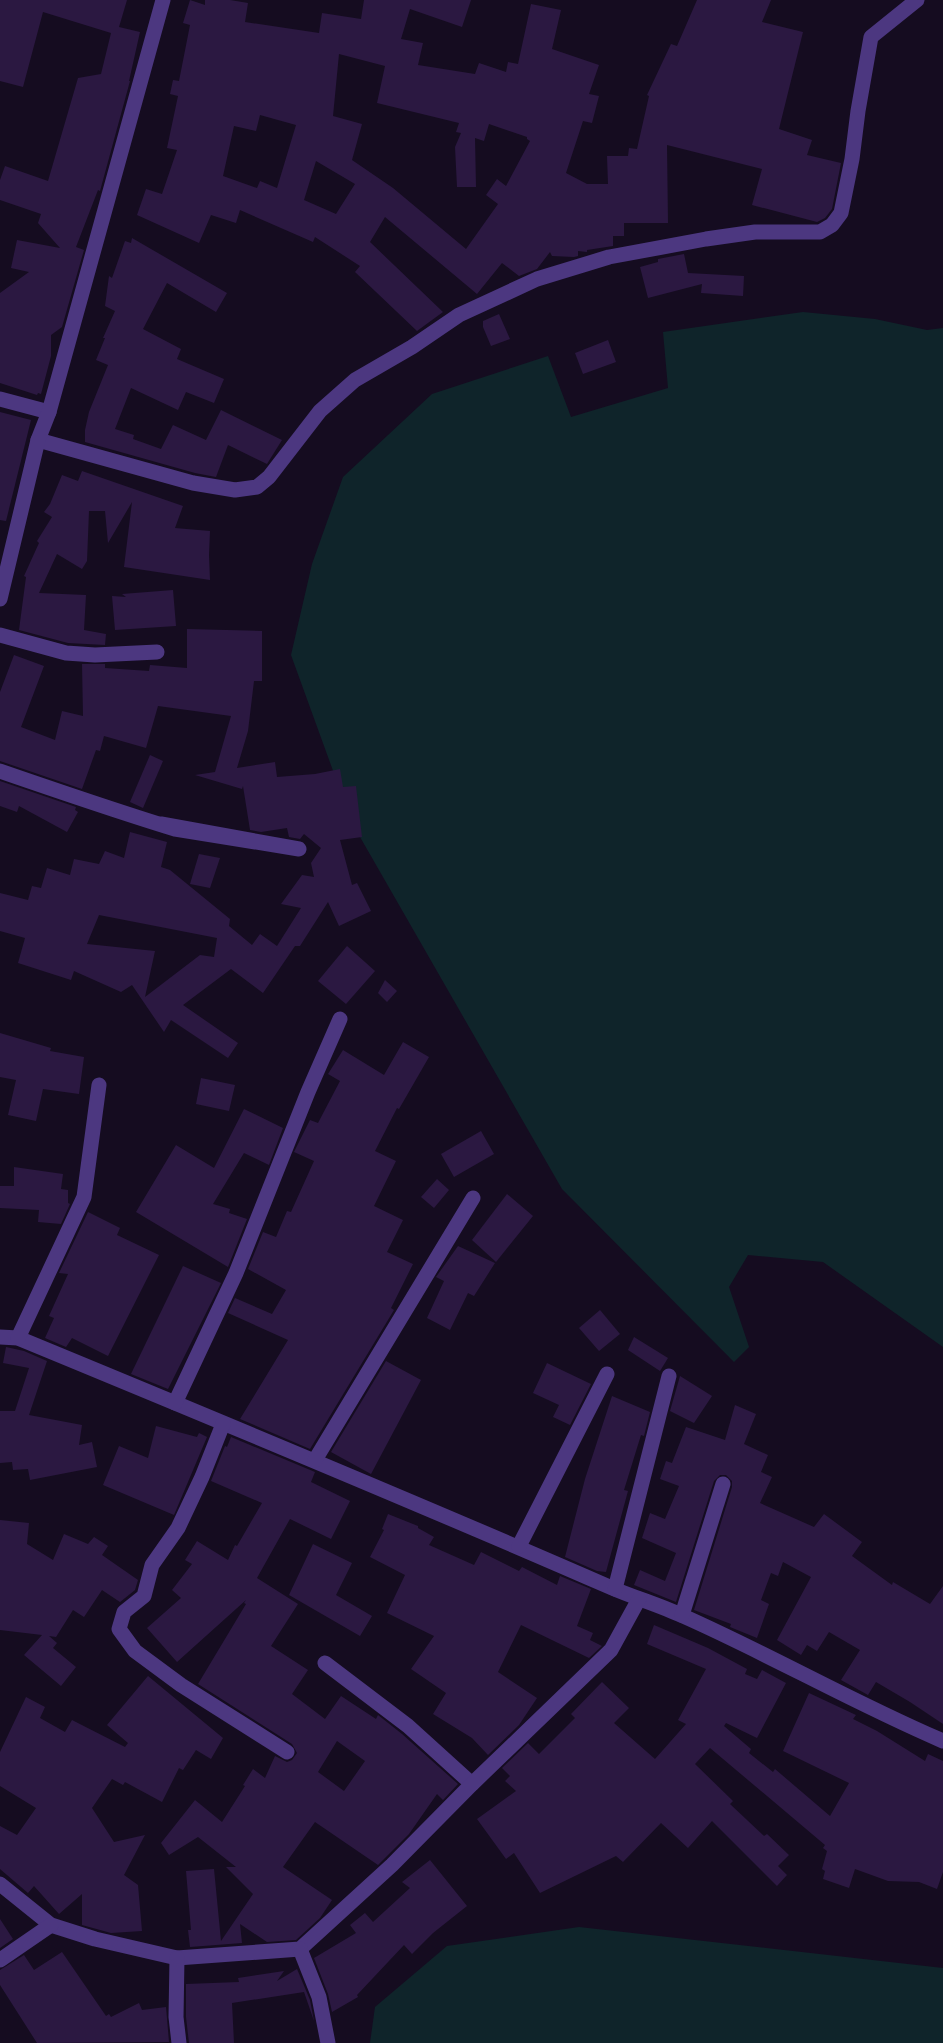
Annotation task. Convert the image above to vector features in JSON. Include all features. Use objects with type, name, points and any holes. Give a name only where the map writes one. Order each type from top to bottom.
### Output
[{"type":"street","points":[[0,599],[38,440],[49,412],[163,0]]},
{"type":"street","points":[[38,440],[193,483],[235,490],[257,487],[269,477],[320,411],[355,380],[412,347],[459,315],[537,279],[609,257],[706,239],[755,232],[820,232],[832,225],[841,213],[871,37],[917,0]]},
{"type":"street","points":[[0,399],[49,412]]},
{"type":"street","points":[[0,635],[66,653],[95,655],[157,652]]},
{"type":"street","points":[[0,771],[175,829],[298,849],[161,824]]},
{"type":"street","points":[[175,1403],[237,1273],[308,1092],[340,1019]]},
{"type":"street","points":[[18,1338],[84,1197],[99,1085]]},
{"type":"street","points":[[315,1460],[473,1198]]},
{"type":"street","points":[[0,1337],[18,1338],[682,1615],[894,1720],[943,1741]]},
{"type":"street","points":[[519,1546],[606,1374]]},
{"type":"street","points":[[615,1589],[669,1376]]},
{"type":"street","points":[[223,1424],[178,1528],[152,1564],[144,1596],[124,1612],[119,1629],[135,1650],[181,1685],[287,1752]]},
{"type":"street","points":[[682,1615],[723,1484]]},
{"type":"street","points":[[0,1884],[51,1925],[95,1939],[177,1958],[300,1949],[392,1865],[611,1650],[639,1599]]},
{"type":"street","points":[[326,1663],[408,1726],[472,1784]]},
{"type":"street","points":[[0,1960],[51,1925]]},
{"type":"street","points":[[300,1949],[319,1997],[328,2043]]},
{"type":"street","points":[[177,1958],[176,2018],[179,2043]]},
{"type":"shaded area","points":[[803,312],[875,319],[927,330],[943,328],[943,1347],[823,1262],[748,1255],[729,1287],[749,1347],[734,1362],[562,1189],[352,823],[291,655],[312,564],[343,477],[432,394],[548,356],[571,417],[668,388],[663,332]]},
{"type":"shaded area","points":[[579,1927],[943,1968],[943,2043],[370,2043],[375,2007],[447,1946]]},
{"type":"building","points":[[0,0],[127,0],[119,27],[140,32],[130,81],[100,191],[98,190],[76,247],[84,250],[62,327],[51,335],[51,356],[41,394],[37,395],[0,383],[0,293],[29,272],[11,268],[17,240],[60,248],[38,223],[41,214],[0,200],[0,180],[5,166],[48,181],[78,78],[101,74],[111,33],[43,12],[23,87],[0,81]]},
{"type":"building","points":[[190,0],[205,5],[205,0],[248,3],[245,22],[319,33],[322,13],[361,19],[364,0],[471,0],[462,27],[410,9],[401,39],[423,43],[418,65],[475,74],[479,63],[506,72],[508,62],[518,64],[531,4],[561,10],[552,49],[599,65],[589,94],[599,96],[592,123],[583,121],[566,173],[587,184],[608,184],[607,156],[628,156],[629,148],[637,149],[649,96],[647,95],[671,44],[677,46],[697,0],[771,0],[762,22],[803,32],[779,129],[812,140],[807,155],[841,163],[832,209],[825,218],[817,222],[752,205],[762,169],[667,145],[668,223],[624,223],[624,236],[613,236],[613,246],[587,250],[587,252],[578,251],[578,256],[574,257],[552,256],[550,252],[537,269],[519,276],[502,263],[477,294],[385,217],[370,242],[443,312],[417,331],[355,272],[360,266],[315,237],[313,242],[240,210],[236,223],[211,215],[199,243],[137,215],[146,189],[162,194],[177,150],[167,148],[178,96],[170,94],[173,80],[179,81],[190,25],[183,23]],"holes":[[[339,54],[385,66],[377,103],[459,123],[456,132],[461,133],[455,147],[457,187],[476,187],[475,138],[484,141],[489,124],[527,137],[530,141],[506,186],[497,179],[486,195],[498,204],[466,249],[393,188],[352,160],[362,124],[333,116]],[[260,115],[296,125],[277,188],[260,181],[257,188],[223,176],[234,126],[256,131]],[[316,161],[355,184],[336,214],[304,200]]]},
{"type":"building","points":[[132,238],[227,293],[216,312],[167,283],[143,329],[181,349],[177,359],[224,379],[214,403],[186,392],[178,410],[131,388],[115,429],[134,435],[133,439],[161,449],[173,425],[206,440],[221,410],[282,440],[267,464],[228,445],[216,477],[85,442],[89,412],[108,365],[96,360],[115,311],[105,306],[109,276],[112,278],[125,241],[131,243]]},
{"type":"building","points":[[684,254],[688,273],[744,276],[743,296],[701,293],[702,284],[648,298],[640,267],[658,262],[658,259]]},
{"type":"building","points":[[499,314],[510,339],[491,346],[483,327],[483,321]]},
{"type":"building","points":[[608,340],[616,362],[583,374],[575,353]]},
{"type":"building","points":[[0,412],[31,420],[6,521],[0,520]]},
{"type":"building","points":[[82,471],[183,506],[175,528],[210,531],[210,580],[124,567],[132,502],[108,543],[105,511],[89,511],[87,561],[82,569],[57,554],[39,593],[86,595],[84,630],[106,634],[105,645],[68,643],[19,630],[26,577],[24,576],[39,543],[37,541],[52,517],[44,512],[50,504],[62,475],[78,481]]},
{"type":"building","points":[[173,590],[176,626],[115,630],[112,596],[126,597],[122,594]]},
{"type":"building","points":[[187,629],[262,631],[262,681],[254,681],[248,731],[237,768],[275,762],[277,777],[315,774],[340,769],[343,787],[356,786],[362,837],[340,840],[352,885],[357,883],[371,911],[339,926],[328,902],[300,946],[295,946],[263,993],[231,969],[183,1005],[238,1043],[228,1058],[171,1020],[164,1032],[132,985],[121,992],[74,971],[71,980],[18,963],[25,938],[0,931],[0,893],[28,900],[32,886],[41,888],[47,868],[70,875],[74,859],[99,864],[105,851],[124,858],[130,832],[167,842],[161,867],[170,870],[230,919],[229,926],[252,945],[260,934],[277,946],[301,908],[281,904],[302,875],[314,877],[311,863],[321,848],[304,834],[300,839],[289,837],[287,828],[261,832],[250,830],[243,786],[242,789],[195,775],[215,772],[231,716],[158,706],[146,748],[104,736],[100,751],[96,750],[82,789],[0,761],[0,692],[14,655],[44,666],[21,727],[55,740],[62,711],[83,716],[82,664],[105,664],[105,668],[149,671],[150,665],[187,668]],"holes":[[[99,915],[217,938],[214,957],[200,955],[145,997],[155,951],[87,944]]]},
{"type":"building","points":[[150,755],[163,761],[143,808],[130,802]]},
{"type":"building","points":[[0,781],[76,807],[75,810],[78,812],[67,832],[19,806],[17,812],[0,806]]},
{"type":"building","points":[[199,854],[220,858],[210,888],[190,884]]},
{"type":"building","points":[[347,946],[375,971],[346,1004],[318,981]]},
{"type":"building","points":[[385,980],[397,991],[387,1002],[378,993]]},
{"type":"building","points":[[0,1033],[51,1048],[50,1051],[84,1057],[79,1094],[43,1089],[36,1121],[8,1115],[16,1080],[0,1077]]},
{"type":"building","points":[[403,1042],[429,1057],[399,1109],[397,1108],[375,1151],[396,1161],[374,1206],[403,1220],[387,1252],[413,1264],[391,1308],[394,1310],[310,1449],[240,1419],[288,1340],[228,1313],[235,1298],[272,1314],[286,1290],[248,1269],[263,1232],[276,1237],[287,1211],[291,1212],[314,1161],[294,1152],[310,1120],[318,1123],[340,1081],[328,1074],[343,1050],[384,1075]]},
{"type":"building","points":[[201,1078],[235,1085],[229,1111],[196,1104]]},
{"type":"building","points":[[244,1109],[283,1128],[269,1165],[244,1153],[213,1204],[230,1209],[229,1213],[247,1219],[228,1267],[136,1212],[176,1145],[214,1168]]},
{"type":"building","points":[[481,1131],[494,1154],[454,1177],[441,1154]]},
{"type":"building","points":[[14,1167],[63,1174],[61,1189],[68,1190],[68,1203],[70,1204],[61,1224],[38,1222],[39,1210],[0,1208],[0,1186],[14,1186]]},
{"type":"building","points":[[437,1179],[449,1190],[434,1208],[421,1197]]},
{"type":"building","points":[[507,1194],[533,1216],[496,1262],[472,1240]]},
{"type":"building","points":[[88,1212],[120,1228],[117,1235],[159,1255],[108,1356],[72,1338],[66,1347],[45,1338],[54,1318],[49,1316],[68,1274],[59,1273]]},
{"type":"building","points":[[458,1246],[495,1263],[474,1296],[468,1293],[450,1330],[427,1318],[444,1281],[436,1277]]},
{"type":"building","points":[[183,1266],[221,1283],[168,1389],[131,1374]]},
{"type":"building","points":[[600,1310],[620,1334],[599,1351],[579,1328]]},
{"type":"building","points":[[634,1337],[668,1358],[660,1371],[628,1350]]},
{"type":"building","points":[[6,1347],[24,1351],[47,1361],[29,1415],[82,1425],[79,1445],[92,1442],[97,1467],[30,1480],[28,1469],[13,1470],[12,1462],[0,1463],[0,1411],[15,1411],[29,1368],[3,1363]]},
{"type":"building","points":[[386,1361],[421,1380],[371,1474],[331,1452]]},
{"type":"building","points":[[547,1363],[591,1384],[570,1425],[553,1417],[559,1405],[533,1393]]},
{"type":"building","points":[[680,1376],[712,1396],[694,1423],[670,1411]]},
{"type":"building","points":[[612,1396],[650,1412],[644,1436],[641,1435],[624,1490],[628,1491],[606,1572],[597,1571],[565,1557],[585,1479]]},
{"type":"building","points":[[735,1405],[756,1414],[744,1444],[768,1455],[761,1472],[772,1477],[760,1503],[814,1527],[824,1514],[862,1542],[852,1556],[892,1585],[893,1582],[930,1604],[943,1586],[943,1724],[876,1682],[868,1695],[841,1680],[860,1650],[829,1632],[817,1651],[807,1645],[801,1655],[777,1640],[811,1577],[783,1562],[778,1576],[771,1573],[761,1600],[769,1604],[757,1638],[730,1627],[731,1624],[694,1610],[732,1487],[732,1481],[726,1475],[720,1475],[714,1481],[676,1602],[634,1585],[640,1570],[665,1581],[676,1553],[642,1538],[650,1513],[665,1519],[679,1486],[660,1479],[666,1461],[672,1463],[686,1427],[725,1440]]},
{"type":"building","points":[[156,1426],[197,1437],[199,1433],[207,1437],[174,1515],[103,1485],[119,1446],[148,1458]]},
{"type":"building","points":[[231,1437],[315,1472],[311,1482],[350,1501],[331,1539],[290,1519],[257,1578],[298,1604],[271,1646],[308,1670],[292,1694],[325,1719],[341,1696],[376,1719],[378,1715],[458,1784],[443,1800],[437,1794],[409,1834],[378,1865],[315,1822],[283,1867],[332,1900],[320,1918],[296,1940],[267,1942],[240,1924],[242,1943],[190,1947],[188,1930],[191,1930],[186,1871],[214,1869],[221,1941],[253,1894],[226,1867],[236,1867],[198,1837],[169,1855],[161,1843],[195,1800],[222,1822],[253,1769],[265,1778],[275,1756],[287,1762],[292,1760],[297,1753],[292,1744],[198,1684],[246,1604],[244,1603],[246,1600],[177,1662],[147,1628],[181,1598],[172,1590],[192,1564],[185,1560],[197,1541],[228,1560],[262,1503],[211,1481],[225,1446],[227,1447]],"holes":[[[337,1741],[365,1761],[344,1791],[318,1772]]]},
{"type":"building","points":[[388,1514],[418,1526],[434,1537],[429,1545],[474,1565],[481,1552],[519,1571],[522,1567],[557,1585],[560,1576],[591,1589],[577,1626],[593,1633],[590,1640],[602,1646],[589,1658],[521,1625],[498,1672],[537,1698],[519,1725],[488,1755],[472,1738],[433,1714],[446,1693],[411,1669],[434,1636],[387,1613],[405,1575],[370,1557],[384,1530],[382,1529]]},
{"type":"building","points":[[0,1520],[29,1523],[27,1544],[53,1560],[64,1534],[88,1544],[94,1537],[108,1546],[102,1555],[138,1580],[135,1590],[120,1602],[102,1590],[84,1617],[73,1610],[56,1637],[49,1636],[57,1643],[53,1648],[76,1667],[61,1686],[24,1655],[42,1635],[0,1630]]},
{"type":"building","points":[[313,1544],[352,1563],[336,1595],[372,1616],[360,1636],[289,1595]]},
{"type":"building","points":[[654,1625],[708,1648],[747,1669],[745,1674],[757,1679],[762,1670],[786,1683],[757,1738],[726,1723],[724,1726],[751,1749],[749,1753],[773,1772],[775,1769],[830,1816],[849,1783],[783,1751],[809,1693],[856,1715],[853,1719],[925,1761],[928,1754],[943,1761],[943,1872],[937,1889],[919,1882],[888,1881],[855,1869],[849,1888],[823,1879],[825,1871],[822,1869],[827,1851],[823,1848],[825,1845],[710,1748],[695,1764],[733,1801],[730,1804],[764,1836],[767,1834],[789,1855],[778,1866],[787,1875],[777,1886],[712,1821],[688,1848],[661,1823],[623,1862],[616,1856],[540,1893],[514,1853],[506,1859],[477,1819],[516,1791],[505,1781],[510,1776],[502,1768],[528,1743],[539,1754],[575,1718],[571,1714],[602,1682],[629,1708],[614,1723],[655,1759],[686,1724],[678,1720],[706,1669],[647,1644]]},
{"type":"building","points":[[148,1676],[223,1738],[211,1759],[196,1750],[183,1770],[179,1768],[162,1802],[125,1782],[123,1785],[112,1779],[92,1808],[114,1842],[145,1835],[124,1875],[138,1885],[142,1931],[111,1933],[82,1925],[82,1894],[59,1914],[34,1886],[28,1893],[0,1869],[0,1826],[17,1835],[36,1808],[0,1786],[0,1752],[26,1697],[45,1707],[40,1718],[65,1732],[72,1720],[125,1747],[128,1743],[107,1725]]},
{"type":"building","points":[[430,1860],[467,1906],[433,1933],[412,1954],[404,1945],[357,1995],[358,1997],[332,2012],[328,1994],[314,1958],[356,1933],[350,1925],[365,1913],[373,1922],[410,1888],[402,1882]]},
{"type":"building","points":[[0,1919],[13,1939],[0,1948]]},
{"type":"building","points":[[62,1952],[106,2016],[109,2014],[111,2017],[139,2003],[142,2010],[166,2007],[169,2042],[37,2043],[0,1985],[0,1970],[24,1955],[34,1970]]},
{"type":"building","points":[[297,1969],[310,2000],[314,2021],[304,1992],[232,2003],[234,2043],[189,2043],[186,1984],[239,1982],[238,1978],[284,1971],[277,1981]]}]
